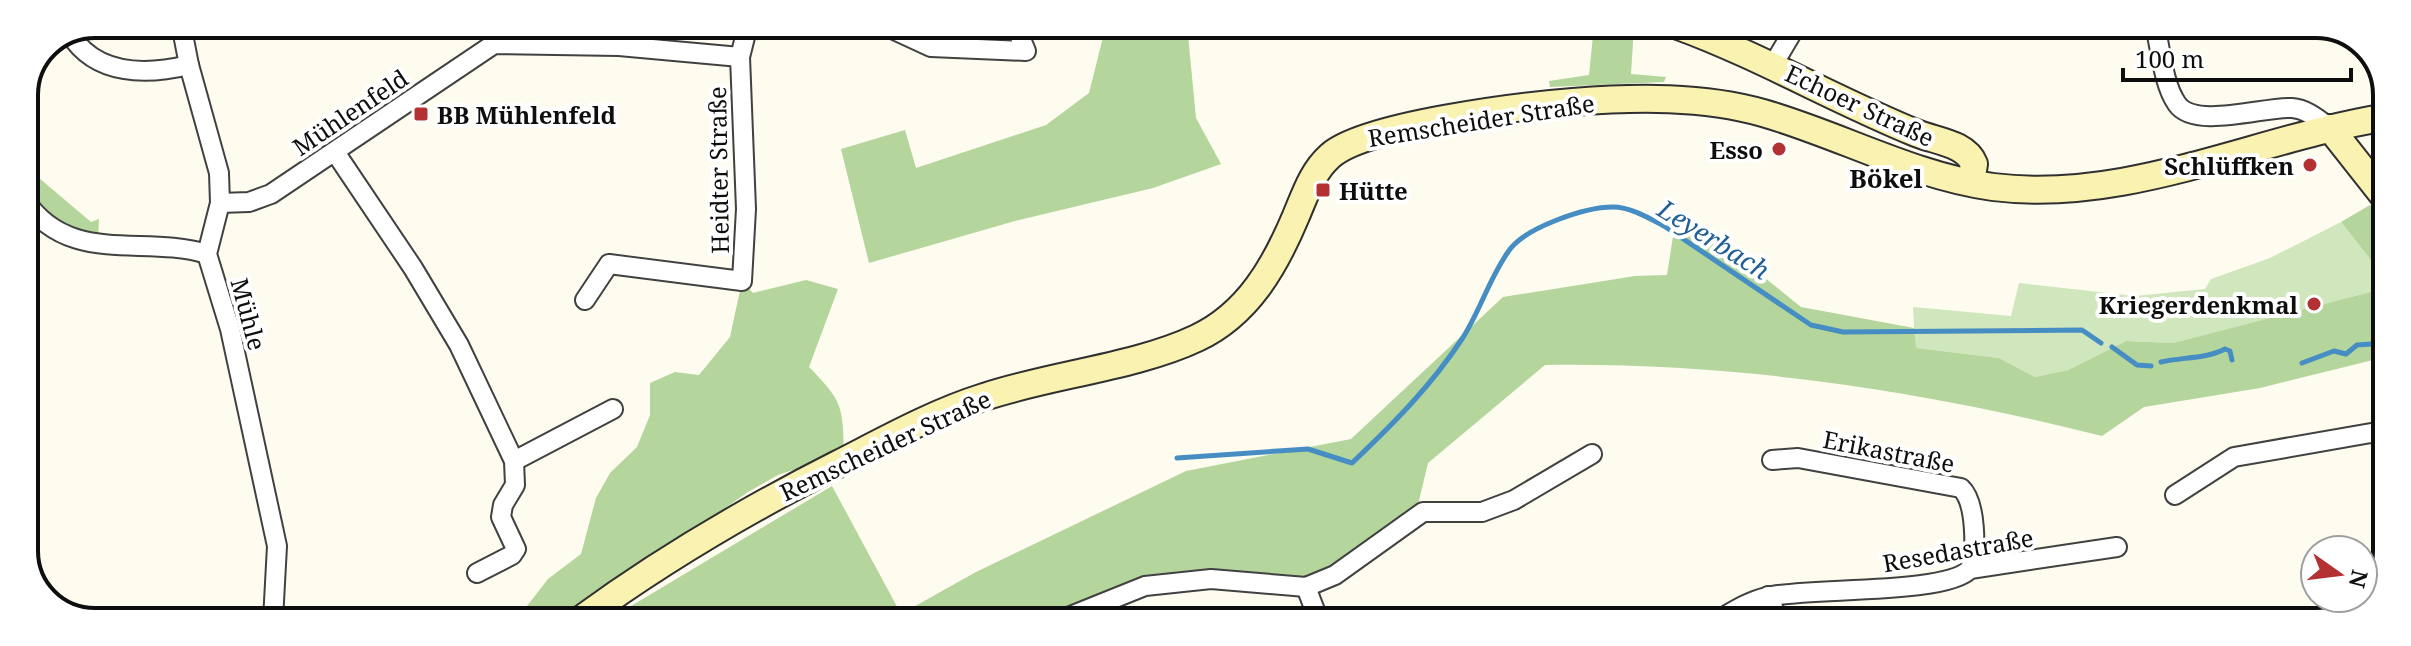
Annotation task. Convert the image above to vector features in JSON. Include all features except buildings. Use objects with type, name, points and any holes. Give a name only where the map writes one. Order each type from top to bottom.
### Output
[{"type":"main road","name":"Echoer Straße","points":[[1707,38],[1773,65],[1854,107],[1961,148],[1974,164],[1971,182]]},
{"type":"main road","name":"Remscheider Straße","points":[[596,608],[636,579],[742,513],[929,419],[983,397],[1172,348],[1214,329],[1240,308],[1269,271],[1317,169],[1336,151],[1363,136],[1571,102],[1696,101],[1768,114],[1936,174],[1971,182],[2039,189],[2116,183],[2373,120]]},
{"type":"main road","points":[[2330,128],[2373,183]]},
{"type":"street","name":"Mühle","points":[[184,38],[219,173],[220,203],[207,254],[230,329],[277,546],[274,608]]},
{"type":"street","name":"Heidter Straße","points":[[585,300],[609,264],[742,281],[746,209],[740,57],[745,38]]},
{"type":"street","points":[[913,38],[931,47],[1026,51],[1020,38]]},
{"type":"street","points":[[1773,65],[1789,38]]},
{"type":"street","points":[[2158,38],[2170,86],[2177,104],[2185,112],[2214,116],[2292,108],[2307,111],[2330,128]]},
{"type":"street","points":[[76,41],[87,53],[119,69],[159,72],[189,65]]},
{"type":"street","name":"Mühlenfeld","points":[[220,203],[249,202],[271,194],[494,44],[619,46],[740,57]]},
{"type":"street","points":[[335,152],[413,268],[459,345],[514,461],[515,485],[503,505],[501,517],[516,549],[512,555],[477,573]]},
{"type":"street","points":[[38,213],[52,227],[76,239],[111,248],[187,248],[207,254]]},
{"type":"street","points":[[514,461],[613,409]]},
{"type":"street","points":[[2175,495],[2234,457],[2373,433]]},
{"type":"street","points":[[1090,608],[1145,586],[1211,579],[1306,587],[1335,575],[1423,512],[1482,512],[1514,500],[1592,454]]},
{"type":"street","name":"Erikastraße","points":[[1772,460],[1798,458],[1961,488],[1970,503],[1973,553],[1970,569]]},
{"type":"street","name":"Resedastraße","points":[[1744,608],[1768,596],[1957,578],[1970,569],[2117,547]]},
{"type":"street","points":[[1306,587],[1314,608]]},
{"type":"street","points":[[1768,596],[1773,608]]},
{"type":"green space","points":[[1103,38],[1188,38],[1196,118],[1221,164],[1153,188],[1015,221],[869,263],[841,149],[905,130],[916,168],[1046,125],[1089,93]]},
{"type":"green space","points":[[1593,38],[1633,38],[1631,74],[1666,77],[1664,82],[1550,87],[1549,81],[1589,75]]},
{"type":"green space","points":[[38,177],[91,222],[99,219],[98,238],[76,231],[38,204]]},
{"type":"green space","points":[[2370,205],[2373,208],[2373,263],[2341,222]]},
{"type":"green space","points":[[1676,217],[1755,270],[1801,307],[1914,328],[1916,348],[1999,358],[2035,377],[2068,370],[2126,341],[2173,343],[2373,291],[2373,360],[2260,388],[2144,407],[2102,436],[1965,405],[1825,382],[1685,368],[1545,365],[1428,463],[1417,509],[1333,569],[1301,577],[1216,570],[1141,578],[1068,608],[912,608],[976,572],[1186,471],[1351,439],[1503,297],[1635,276],[1667,275]]},
{"type":"green space","points":[[2341,222],[2373,263],[2373,291],[2173,343],[2126,341],[2068,370],[2035,377],[1999,358],[1915,348],[1913,307],[2011,316],[2019,283],[2135,296],[2205,289],[2211,279],[2270,258]]},
{"type":"green space","points":[[806,280],[838,289],[809,367],[838,405],[843,424],[844,453],[778,475],[748,492],[582,608],[523,608],[548,579],[581,554],[596,498],[610,473],[637,447],[650,415],[650,383],[675,372],[699,375],[730,337],[742,281],[753,293]]},
{"type":"green space","points":[[832,486],[898,608],[628,608]]},
{"type":"waterway","name":"Leyerbach","points":[[1177,458],[1308,449],[1352,463],[1438,373],[1468,328],[1501,262],[1516,243],[1556,220],[1601,208],[1626,209],[1664,226],[1811,325],[1843,332],[2082,330],[2101,343]]},
{"type":"waterway","name":"Leyerbach","points":[[2302,363],[2334,351],[2346,354],[2357,345],[2373,344]]},
{"type":"waterway","name":"Leyerbach","points":[[2112,347],[2137,365],[2151,366]]},
{"type":"waterway","name":"Leyerbach","points":[[2161,362],[2225,349],[2230,351],[2232,360]]},
{"type":"place","name":"BB Mühlenfeld","points":[[421,114]]},
{"type":"place","name":"Esso","points":[[1779,149]]},
{"type":"place","name":"Schlüffken","points":[[2310,165]]},
{"type":"place","name":"Hütte","points":[[1323,190]]},
{"type":"place","name":"Kriegerdenkmal","points":[[2314,304]]},
{"type":"district","name":"Bökel","points":[[1886,178]]}]
